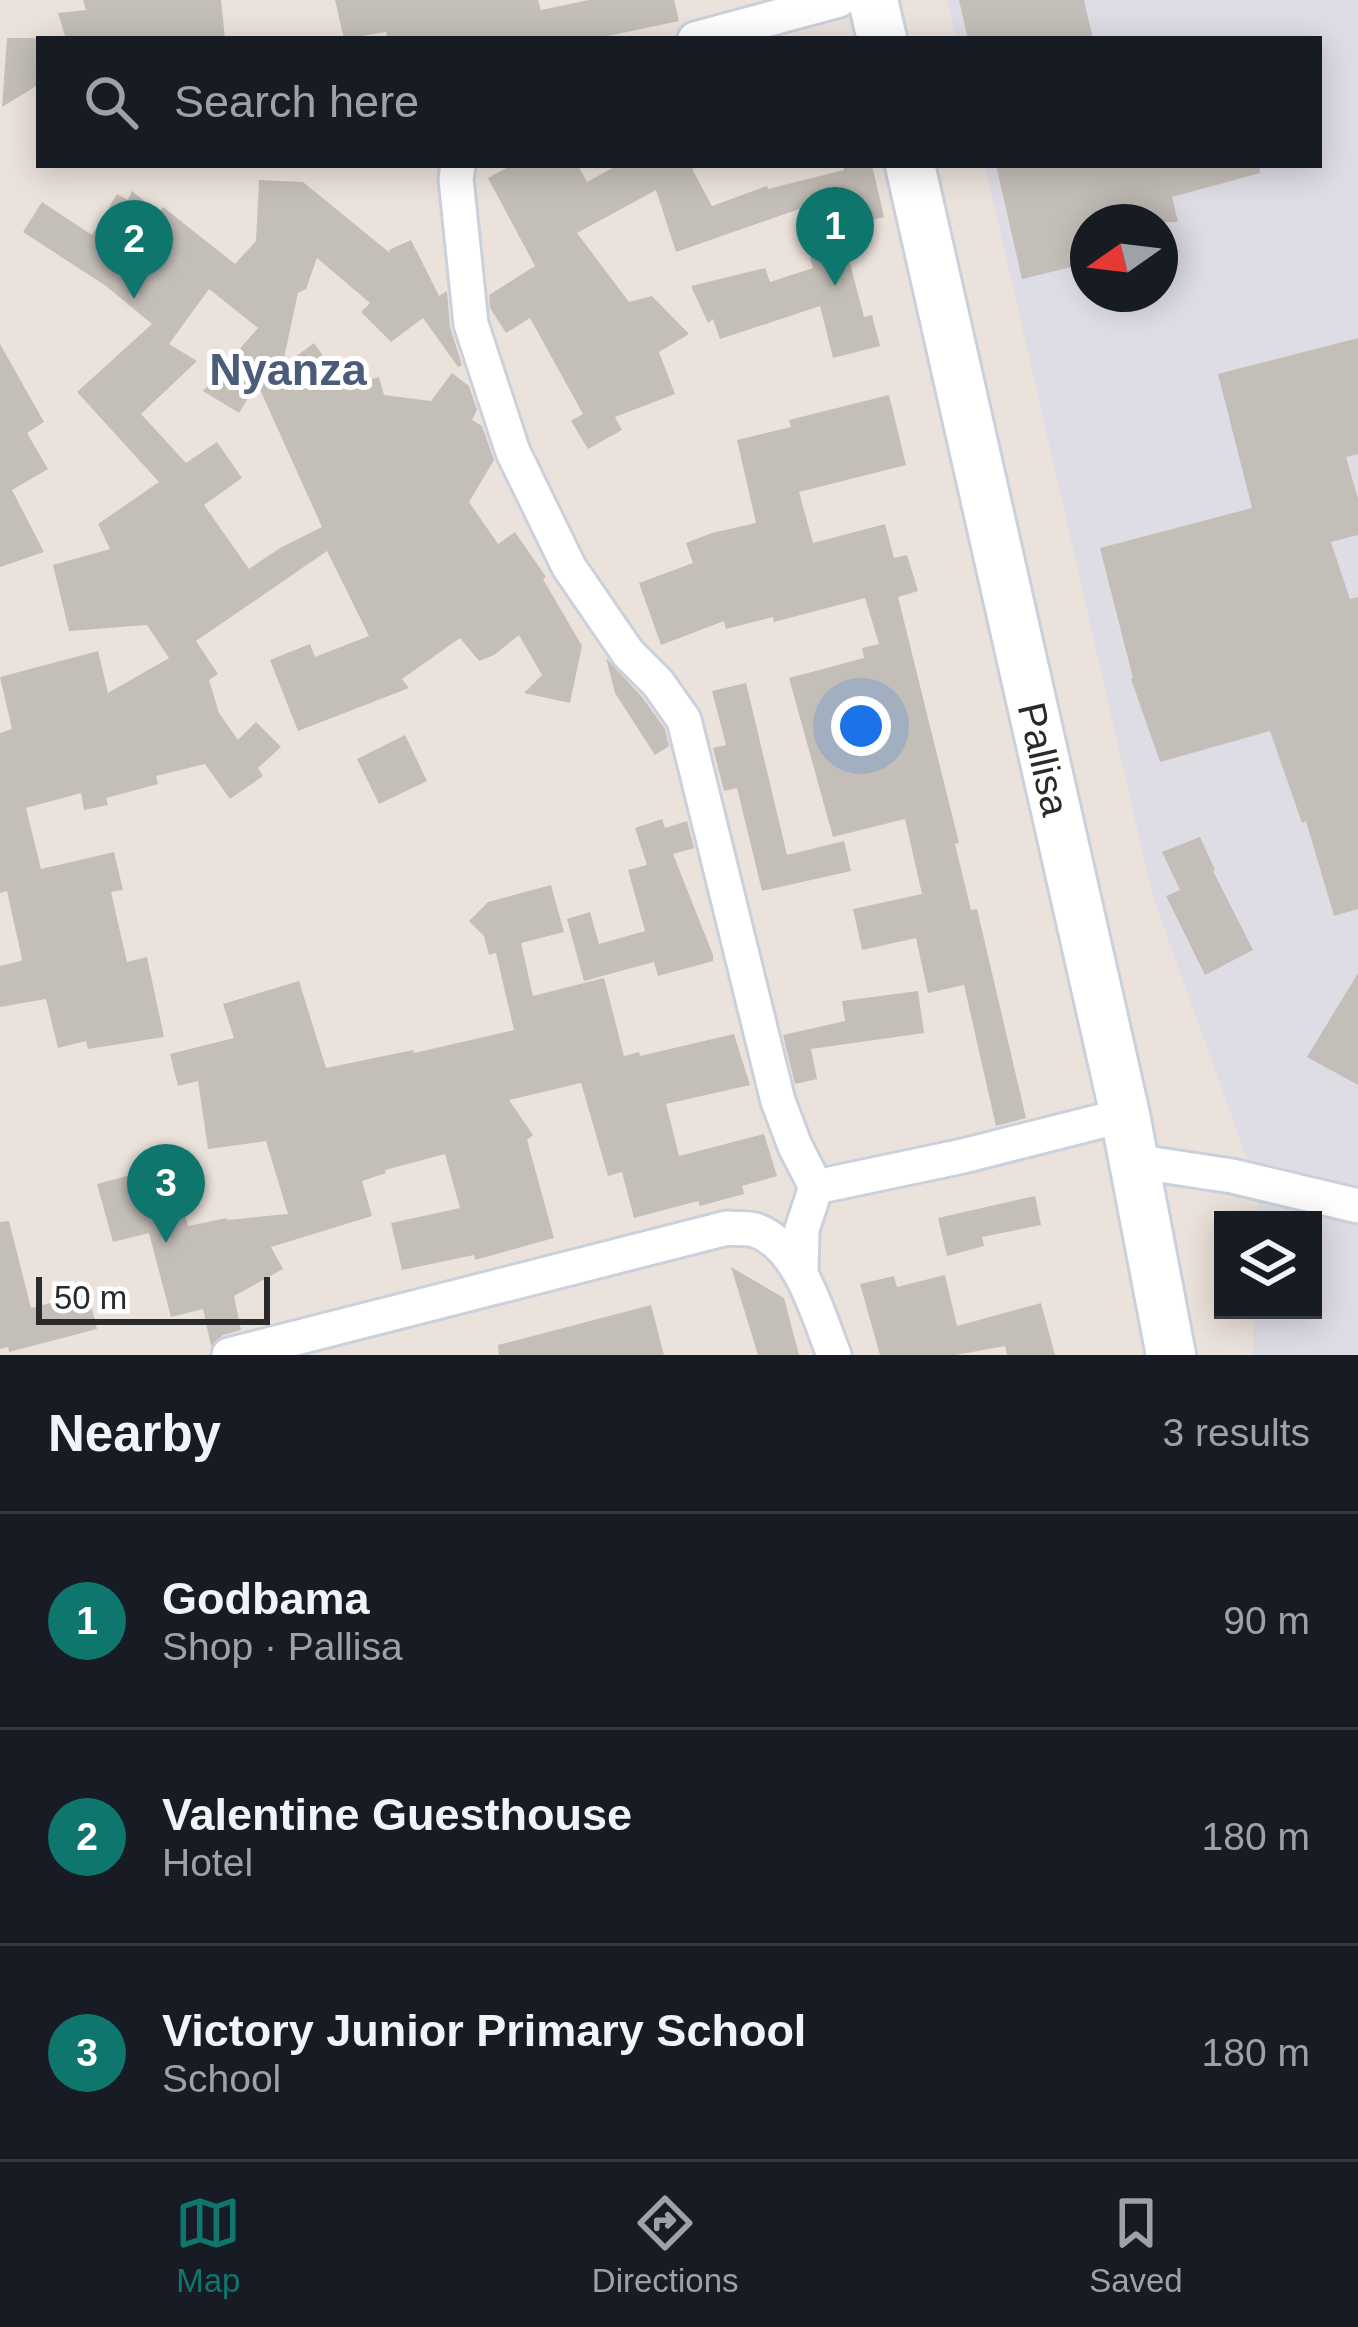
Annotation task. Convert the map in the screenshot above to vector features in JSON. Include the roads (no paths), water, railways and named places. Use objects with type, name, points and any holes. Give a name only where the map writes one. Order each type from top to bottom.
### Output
[{"type":"main road","points":[[873,0],[881,36]]},
{"type":"main road","name":"Pallisa","points":[[911,168],[1129,1138],[1172,1355]]},
{"type":"street","points":[[706,36],[839,0]]},
{"type":"street","points":[[457,168],[471,324],[513,452],[569,567],[628,653],[658,683],[684,720],[778,1101],[815,1187],[802,1228],[801,1271]]},
{"type":"street","points":[[815,1187],[963,1156],[1129,1138],[1232,1176],[1358,1206]]},
{"type":"street","points":[[229,1355],[727,1228],[753,1229],[773,1239],[801,1271],[834,1355]]},
{"type":"place","name":"Godbama","points":[[835,286]]},
{"type":"place","name":"Valentine Guesthouse","points":[[134,299]]},
{"type":"place","name":"Victory Junior Primary School","points":[[166,1243]]},
{"type":"district","name":"Nyanza","points":[[288,369]]}]
